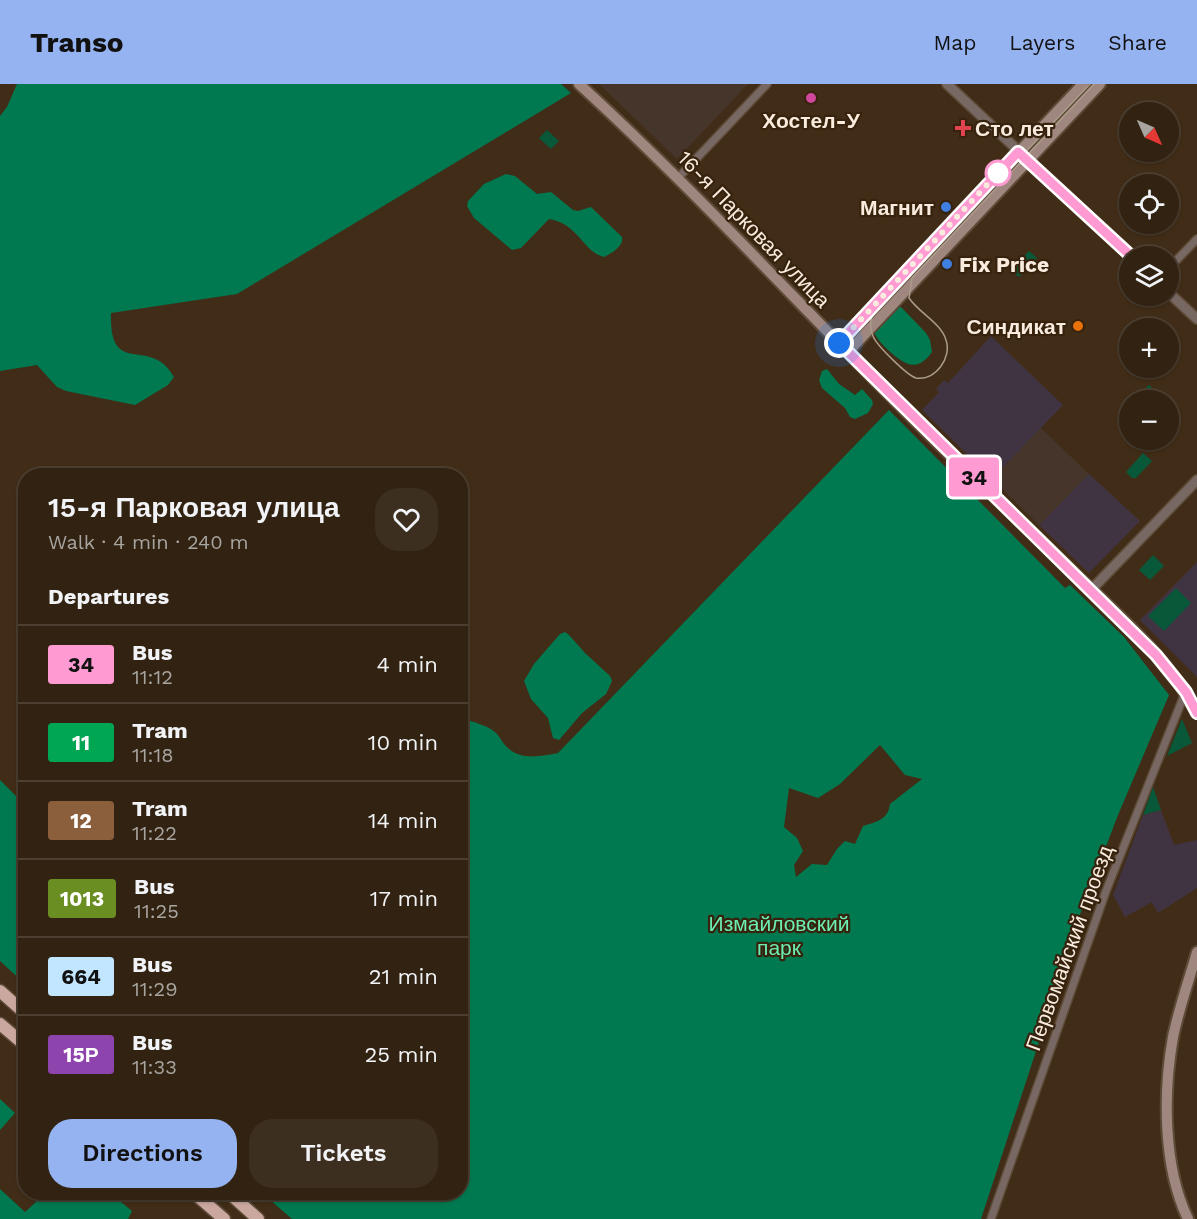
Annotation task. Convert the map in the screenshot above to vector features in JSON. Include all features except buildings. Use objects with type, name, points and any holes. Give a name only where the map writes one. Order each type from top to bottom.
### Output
[{"type":"highway","points":[[0,992],[18,1007]]},
{"type":"highway","points":[[0,1024],[18,1039]]},
{"type":"highway","points":[[203,1200],[224,1219]]},
{"type":"highway","points":[[237,1200],[258,1219]]},
{"type":"main road","name":"16-я Парковая улица","points":[[579,84],[678,178],[941,445],[1092,590],[1159,658],[1186,692],[1197,713]]},
{"type":"main road","points":[[839,343],[1083,84]]},
{"type":"main road","points":[[848,352],[1100,84]]},
{"type":"main road","points":[[1188,1219],[1168,1143],[1168,1087],[1173,1038],[1197,952]]},
{"type":"street","points":[[678,178],[767,84]]},
{"type":"street","points":[[947,84],[1120,246]]},
{"type":"street","points":[[1179,258],[1197,239]]},
{"type":"street","points":[[1179,302],[1197,319]]},
{"type":"street","points":[[1092,590],[1197,480]]},
{"type":"street","name":"Первомайский проезд","points":[[991,1219],[1106,891],[1186,692]]},
{"type":"shaded area","points":[[599,84],[748,84],[677,159]]},
{"type":"shaded area","points":[[991,336],[1063,405],[992,479],[922,410],[939,392],[936,389],[944,380],[948,383]]},
{"type":"shaded area","points":[[1041,428],[1089,474],[1039,525],[992,479]]},
{"type":"shaded area","points":[[1089,474],[1140,521],[1089,573],[1039,525]]},
{"type":"shaded area","points":[[1197,562],[1197,677],[1140,620]]},
{"type":"shaded area","points":[[1161,810],[1174,845],[1197,840],[1197,888],[1158,913],[1152,902],[1125,917],[1113,895],[1143,815]]},
{"type":"green space","points":[[17,84],[561,84],[571,93],[237,294],[111,313],[112,333],[117,345],[124,351],[154,358],[164,365],[174,377],[168,385],[135,405],[66,391],[57,387],[37,365],[0,371],[0,116],[7,107]]},
{"type":"green space","points":[[547,130],[559,141],[551,149],[539,138]]},
{"type":"green space","points":[[506,174],[515,176],[537,194],[551,192],[573,210],[578,211],[591,207],[622,237],[621,243],[604,257],[591,250],[567,226],[549,219],[521,248],[512,250],[474,218],[467,206],[468,201],[484,184]]},
{"type":"green space","points":[[1029,251],[1037,258],[1019,277],[1011,270]]},
{"type":"green space","points":[[898,307],[901,307],[930,340],[932,352],[927,359],[916,365],[906,363],[895,356],[874,333],[875,329]]},
{"type":"green space","points":[[827,369],[839,384],[855,395],[862,389],[873,404],[868,413],[855,419],[850,417],[845,408],[822,388],[819,380],[822,371]]},
{"type":"green space","points":[[1149,385],[1154,390],[1144,390]]},
{"type":"green space","name":"Измайловский парк","points":[[889,410],[1065,588],[1070,585],[1124,637],[1169,695],[1118,815],[1058,972],[1039,1042],[981,1219],[292,1219],[270,1200],[468,1200],[468,720],[495,732],[505,745],[518,754],[558,753]],"holes":[[[880,745],[905,775],[922,779],[890,804],[884,817],[877,822],[863,826],[855,844],[845,841],[827,865],[812,864],[796,877],[794,865],[803,851],[797,838],[784,827],[789,788],[818,798],[840,784]]]},
{"type":"green space","points":[[1143,453],[1152,461],[1136,478],[1132,478],[1126,472]]},
{"type":"green space","points":[[1153,555],[1164,566],[1150,580],[1139,570]]},
{"type":"green space","points":[[1176,588],[1191,603],[1164,631],[1148,616]]},
{"type":"green space","points":[[565,632],[610,676],[612,681],[606,694],[582,713],[559,740],[553,738],[548,718],[531,699],[524,681],[534,664],[560,634]]},
{"type":"green space","points":[[1182,719],[1192,743],[1167,756]]},
{"type":"green space","points":[[0,780],[18,798],[18,978],[0,961]]},
{"type":"green space","points":[[1153,787],[1161,810],[1143,815]]},
{"type":"green space","points":[[0,1099],[15,1113],[0,1130]]},
{"type":"green space","points":[[0,1189],[25,1212],[38,1200],[119,1200],[132,1211],[128,1219],[0,1219]]},
{"type":"tram line","points":[[1090,84],[873,313],[870,327],[875,340],[912,376],[916,378],[930,376],[941,366],[947,354],[946,340],[940,328],[909,298],[912,278],[1094,84]]},
{"type":"bus line","name":"34","points":[[1120,246],[1018,152],[839,343],[1156,655],[1186,692],[1197,713]]},
{"type":"place","name":"Хостел-У","points":[[811,98]]},
{"type":"place","name":"Сто лет","points":[[963,128]]},
{"type":"place","name":"Магнит","points":[[946,207]]},
{"type":"place","name":"Fix Price","points":[[947,264]]},
{"type":"place","name":"Синдикат","points":[[1078,326]]},
{"type":"route","points":[[839,343],[998,173]]}]
